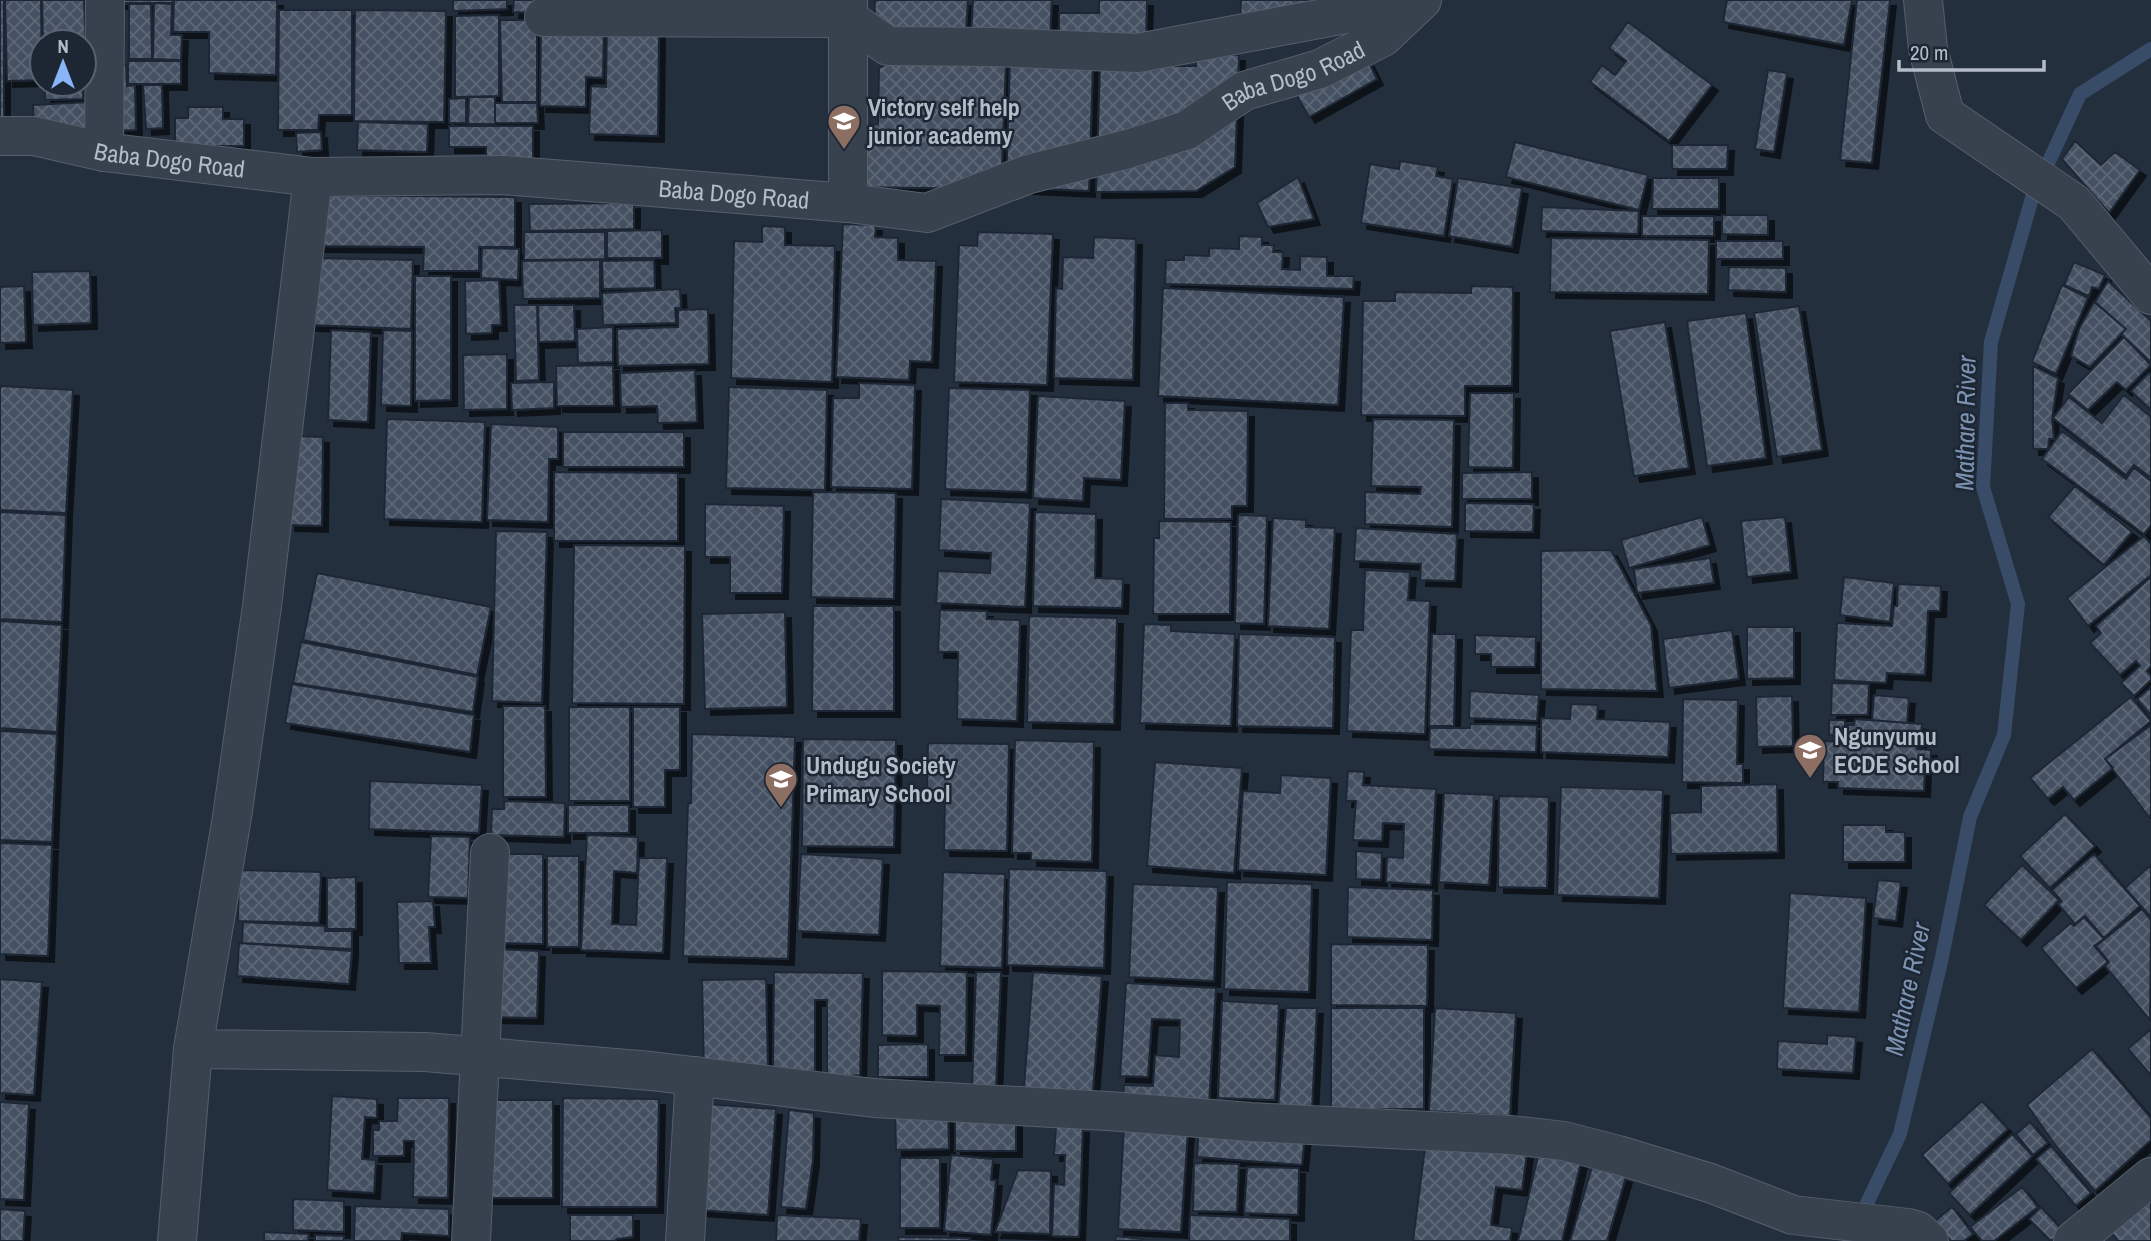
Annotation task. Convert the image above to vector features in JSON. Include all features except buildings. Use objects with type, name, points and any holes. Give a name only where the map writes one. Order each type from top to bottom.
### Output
[{"type":"street","points":[[104,152],[105,0]]},
{"type":"street","points":[[544,17],[847,9],[888,46],[1138,53],[1421,0]]},
{"type":"street","name":"Baba Dogo Road","points":[[0,136],[34,136],[104,152],[313,177],[503,174],[848,203],[927,213],[1028,174],[1128,149],[1187,130],[1244,91],[1320,69],[1383,37],[1421,0]]},
{"type":"street","points":[[1923,0],[1928,49],[1945,115],[2074,203],[2151,295]]},
{"type":"street","points":[[847,9],[848,203]]},
{"type":"street","points":[[177,1241],[193,1049],[232,817],[262,606],[313,177]]},
{"type":"street","points":[[471,1241],[490,853]]},
{"type":"street","points":[[193,1049],[425,1052],[695,1076],[874,1098],[1251,1122],[1448,1131],[1564,1141],[1710,1183],[1793,1215],[1908,1227],[1918,1231],[1929,1241]]},
{"type":"street","points":[[685,1241],[695,1076]]},
{"type":"street","points":[[2073,1241],[2151,1177]]},
{"type":"waterway","name":"Mathare River","points":[[1849,1241],[1900,1134],[1941,962],[1970,817],[2004,735],[2018,604],[1983,487],[1991,342],[2032,198],[2080,94],[2151,49]]},
{"type":"place","name":"Victory self help junior academy","points":[[844,151]]},
{"type":"place","name":"Ngunyumu ECDE School","points":[[1810,780]]},
{"type":"place","name":"Undugu Society Primary School","points":[[781,809]]}]
